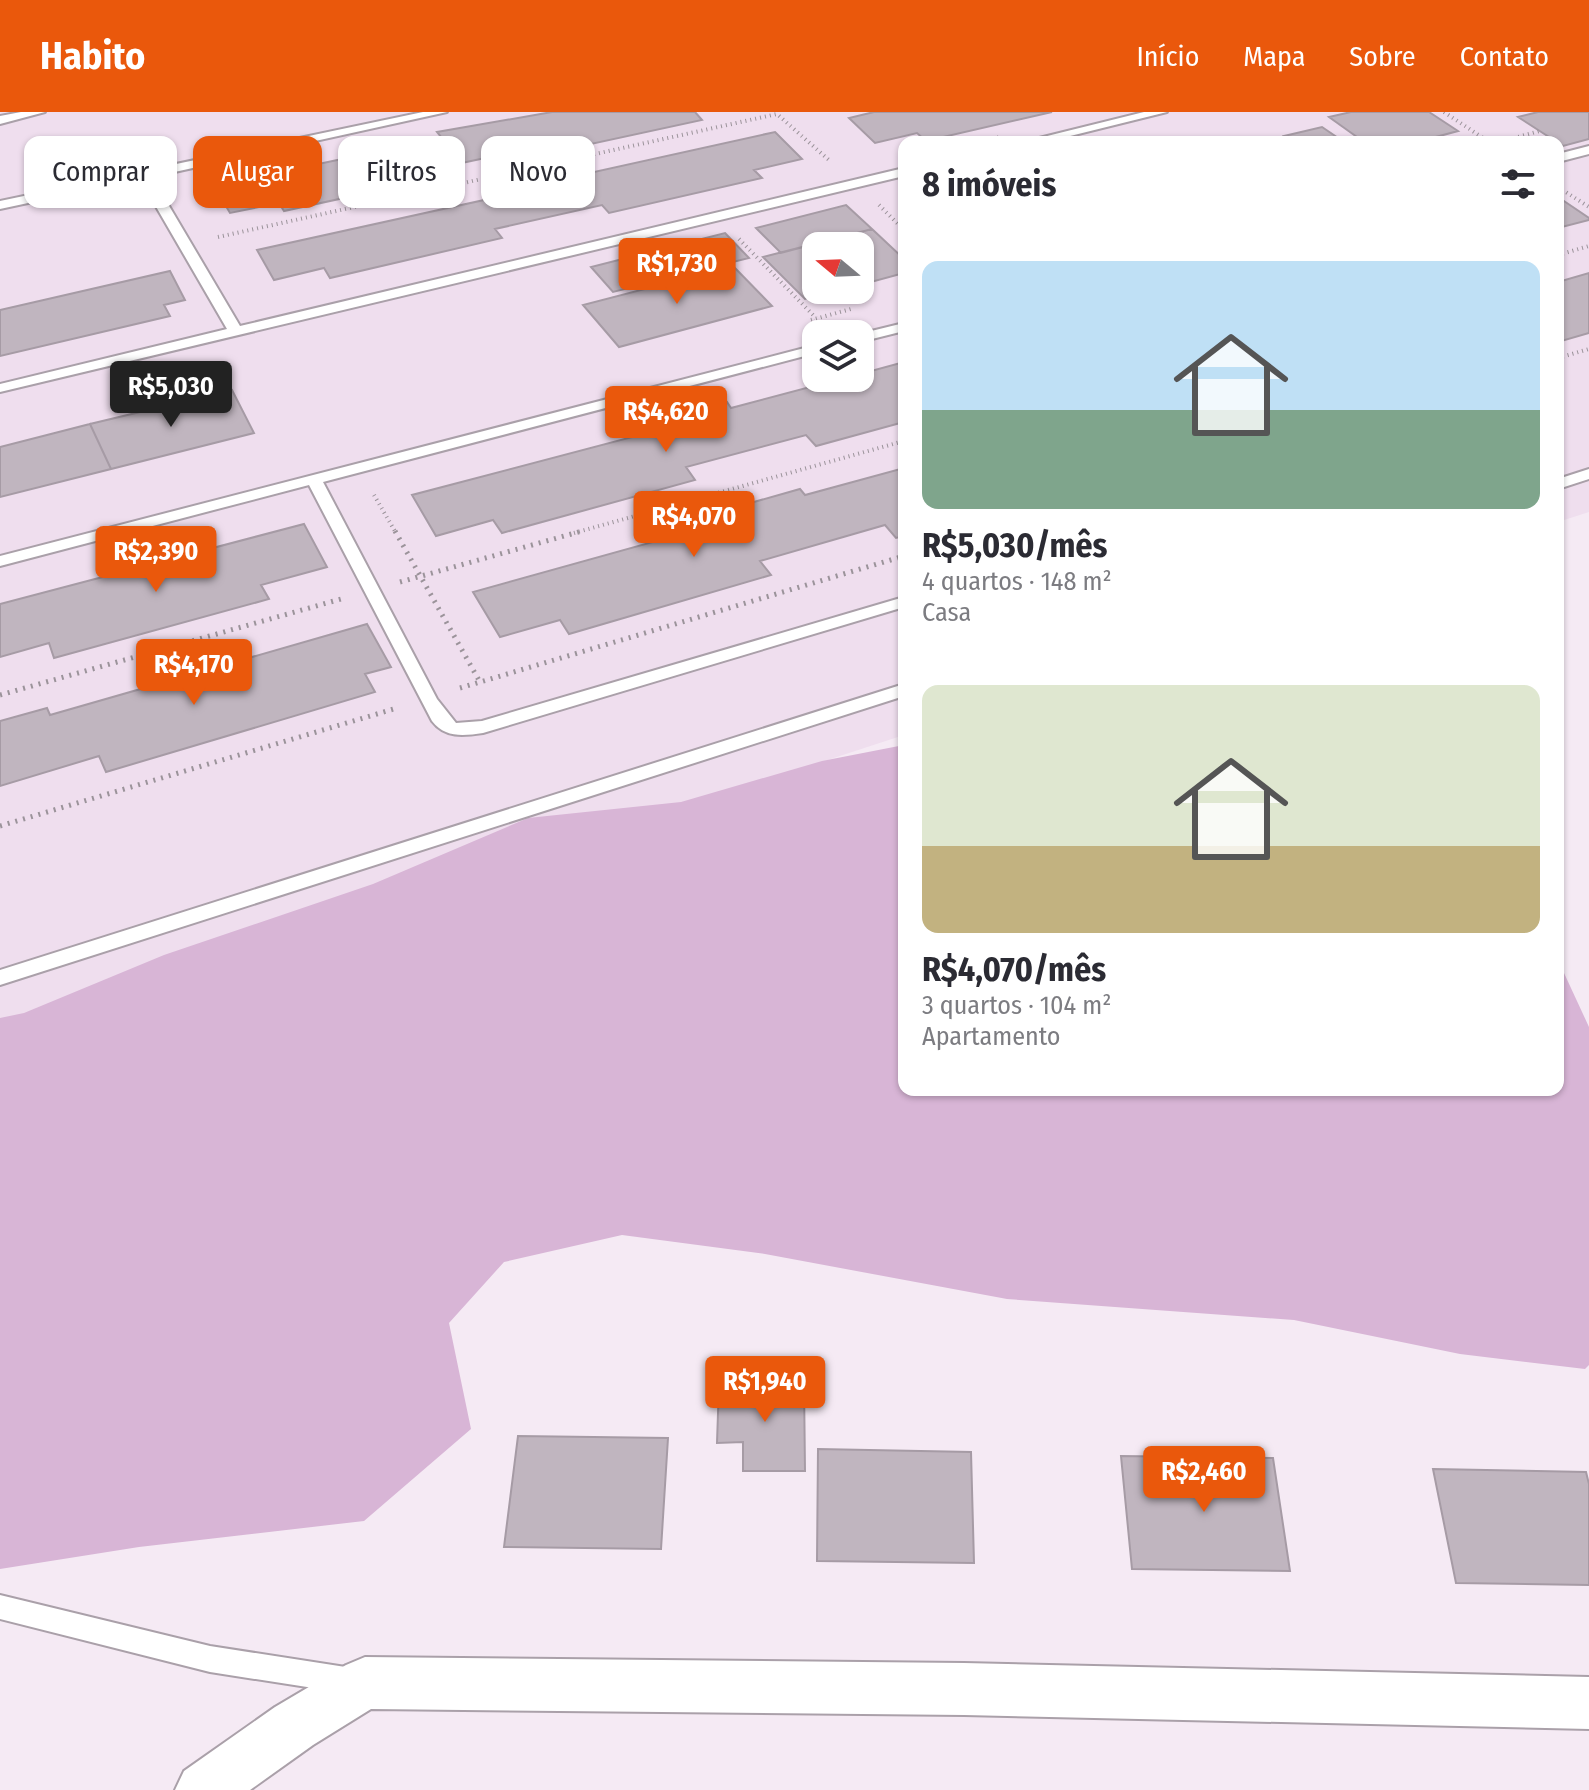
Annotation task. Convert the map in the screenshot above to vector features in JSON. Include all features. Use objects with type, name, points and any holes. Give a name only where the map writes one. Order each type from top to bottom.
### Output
[{"type":"street","points":[[203,1790],[294,1726],[365,1683],[964,1689],[1589,1703]]},
{"type":"lane","points":[[0,120],[39,112]]},
{"type":"lane","points":[[177,166],[441,112]]},
{"type":"lane","points":[[1055,136],[1161,112]]},
{"type":"lane","points":[[1564,156],[1589,150]]},
{"type":"lane","points":[[0,388],[898,173]]},
{"type":"lane","points":[[0,205],[24,200]]},
{"type":"lane","points":[[163,208],[236,332]]},
{"type":"lane","points":[[874,334],[898,328]]},
{"type":"lane","points":[[0,561],[802,353]]},
{"type":"lane","points":[[1564,482],[1589,474]]},
{"type":"lane","points":[[314,479],[444,727],[452,731],[483,727],[898,604]]},
{"type":"lane","points":[[0,978],[898,692]]},
{"type":"lane","points":[[0,1607],[210,1659],[365,1683]]},
{"type":"path","points":[[1446,112],[1480,136]]},
{"type":"path","points":[[218,237],[776,113],[833,163]]},
{"type":"path","points":[[1521,136],[1540,131]]},
{"type":"path","points":[[1564,191],[1589,207]]},
{"type":"path","points":[[718,217],[817,318]]},
{"type":"path","points":[[1564,253],[1589,246]]},
{"type":"path","points":[[1564,356],[1589,349]]},
{"type":"path","points":[[0,695],[898,443]]},
{"type":"path","points":[[358,468],[480,682]]},
{"type":"shaded area","points":[[0,112],[1589,112],[1589,512],[1564,520],[1564,136],[898,136],[898,737],[0,1031]]},
{"type":"shaded area","points":[[898,746],[898,1096],[1564,1096],[1564,973],[1589,1027],[1589,1365],[1585,1369],[1460,1354],[1294,1320],[1007,1299],[765,1254],[622,1235],[504,1262],[449,1323],[471,1429],[364,1521],[139,1547],[0,1569],[0,1018],[24,1013],[164,955],[373,884],[528,818],[681,802],[822,761]]},
{"type":"building","points":[[552,112],[695,112],[702,120],[595,143],[595,136],[481,136],[481,159],[465,162],[465,136],[440,136],[437,132]]},
{"type":"building","points":[[874,112],[1052,112],[948,136],[920,136],[917,133],[875,143],[849,118]]},
{"type":"building","points":[[1351,112],[1429,112],[1458,131],[1439,136],[1356,136],[1329,117]]},
{"type":"building","points":[[1538,112],[1589,112],[1589,139],[1564,146],[1564,136],[1547,136],[1518,117]]},
{"type":"building","points":[[1322,127],[1335,136],[1284,136]]},
{"type":"building","points":[[775,132],[802,159],[754,170],[762,178],[609,213],[602,205],[595,207],[595,172]]},
{"type":"building","points":[[338,160],[338,199],[322,203],[322,163]]},
{"type":"building","points":[[481,201],[481,208],[589,208],[495,229],[502,238],[330,278],[324,268],[274,280],[257,250],[448,208],[465,208],[465,204]]},
{"type":"building","points":[[1564,201],[1589,218],[1564,226]]},
{"type":"building","points":[[846,205],[872,229],[861,232],[802,232],[802,247],[781,253],[756,228]]},
{"type":"building","points":[[227,208],[254,208],[230,213]]},
{"type":"building","points":[[872,229],[898,253],[898,275],[874,281],[874,232],[860,232]]},
{"type":"building","points":[[725,233],[749,258],[613,292],[591,267]]},
{"type":"building","points":[[802,247],[802,296],[763,257]]},
{"type":"building","points":[[733,266],[772,306],[619,347],[583,305]]},
{"type":"building","points":[[170,271],[185,300],[164,305],[170,316],[0,356],[0,310]]},
{"type":"building","points":[[1589,273],[1589,333],[1564,340],[1564,280]]},
{"type":"building","points":[[898,364],[898,424],[816,446],[806,435],[686,467],[695,480],[502,533],[493,520],[436,536],[412,495],[678,425],[672,417],[727,402],[731,408],[802,389],[802,392],[874,392],[874,370]]},
{"type":"building","points":[[232,390],[254,433],[111,469],[90,424]]},
{"type":"building","points":[[90,424],[111,469],[0,497],[0,447]]},
{"type":"building","points":[[898,470],[898,538],[885,525],[760,561],[771,575],[569,634],[560,620],[500,637],[473,592],[750,515],[743,505],[800,489],[805,495]]},
{"type":"building","points":[[304,524],[327,567],[261,585],[269,599],[54,658],[49,643],[0,657],[0,604]]},
{"type":"building","points":[[367,624],[391,667],[365,674],[375,692],[106,772],[99,756],[0,786],[0,721],[47,708],[50,715]]},
{"type":"building","points":[[804,1383],[805,1471],[743,1471],[743,1442],[717,1443],[719,1384]]},
{"type":"building","points":[[518,1436],[668,1438],[661,1549],[504,1547]]},
{"type":"building","points":[[818,1449],[971,1452],[974,1563],[817,1561]]},
{"type":"building","points":[[1121,1456],[1273,1458],[1290,1571],[1132,1569]]},
{"type":"building","points":[[1433,1469],[1586,1472],[1589,1484],[1589,1585],[1456,1583]]}]
